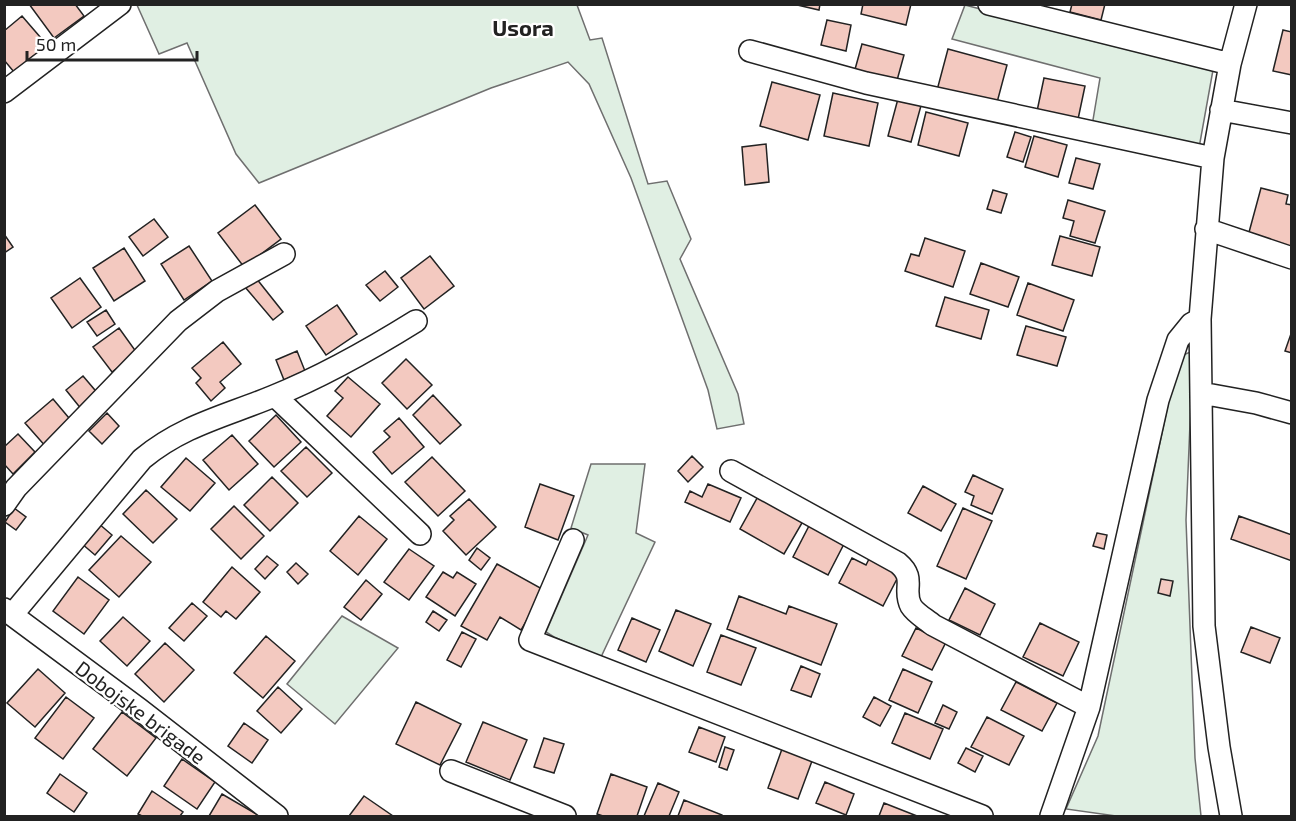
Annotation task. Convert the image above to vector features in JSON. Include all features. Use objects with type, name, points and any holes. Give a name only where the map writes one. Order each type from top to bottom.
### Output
[{"type":"street","points":[[4,92],[120,4]]},
{"type":"street","points":[[989,4],[1230,64]]},
{"type":"street","points":[[1231,816],[1219,747],[1204,626],[1200,320],[1213,158],[1230,64],[1246,4]]},
{"type":"street","points":[[750,51],[866,83],[1213,158]]},
{"type":"street","points":[[1221,110],[1292,123]]},
{"type":"street","points":[[1206,228],[1292,258]]},
{"type":"street","points":[[4,505],[16,488],[178,321],[217,291],[284,254]]},
{"type":"street","points":[[1051,816],[1089,707],[1158,400],[1178,340],[1191,324],[1200,320]]},
{"type":"street","points":[[8,612],[142,459],[161,443],[189,428],[275,396],[366,352],[416,321]]},
{"type":"street","points":[[1201,393],[1256,403],[1292,413]]},
{"type":"street","points":[[275,396],[420,534]]},
{"type":"street","points":[[731,471],[898,563],[910,579],[908,596],[910,604],[933,625],[1089,707]]},
{"type":"street","points":[[573,540],[530,640],[982,816]]},
{"type":"street","name":"Dobojske brigade","points":[[8,612],[277,816]]},
{"type":"street","points":[[451,771],[565,816]]},
{"type":"green space","points":[[137,5],[577,5],[590,40],[602,38],[648,184],[667,181],[691,239],[680,259],[738,394],[744,424],[717,429],[708,390],[631,178],[589,84],[568,62],[491,88],[259,183],[236,154],[187,43],[159,54]]},
{"type":"green space","points":[[965,5],[1213,70],[1199,148],[1092,126],[1100,78],[952,39]]},
{"type":"green space","points":[[1193,351],[1186,520],[1195,758],[1201,816],[1116,816],[1066,809],[1098,736],[1174,376],[1183,355]]},
{"type":"green space","points":[[591,464],[645,464],[636,533],[655,542],[601,657],[546,632],[588,535],[571,528]]},
{"type":"green space","points":[[342,616],[398,648],[335,724],[287,684]]},
{"type":"building","points":[[29,4],[75,4],[84,16],[54,38]]},
{"type":"building","points":[[793,4],[820,4],[819,10]]},
{"type":"building","points":[[863,4],[911,4],[906,25],[861,14]]},
{"type":"building","points":[[1072,4],[1105,4],[1101,20],[1070,12]]},
{"type":"building","points":[[22,16],[47,45],[14,72],[4,60],[4,31]]},
{"type":"building","points":[[827,20],[851,25],[846,51],[821,45]]},
{"type":"building","points":[[1283,30],[1292,32],[1292,75],[1273,71]]},
{"type":"building","points":[[862,44],[904,55],[896,84],[854,73]]},
{"type":"building","points":[[948,49],[1007,65],[995,110],[936,94]]},
{"type":"building","points":[[1044,78],[1085,86],[1077,124],[1036,116]]},
{"type":"building","points":[[772,82],[820,95],[808,140],[760,126]]},
{"type":"building","points":[[833,93],[878,103],[869,146],[824,136]]},
{"type":"building","points":[[899,95],[922,102],[911,142],[888,136]]},
{"type":"building","points":[[926,112],[968,123],[959,156],[918,145]]},
{"type":"building","points":[[1015,132],[1031,137],[1023,162],[1007,157]]},
{"type":"building","points":[[1034,136],[1067,145],[1058,177],[1025,167]]},
{"type":"building","points":[[766,144],[769,182],[745,185],[742,147]]},
{"type":"building","points":[[1076,158],[1100,164],[1093,189],[1069,183]]},
{"type":"building","points":[[1261,188],[1288,195],[1286,204],[1292,205],[1291,247],[1248,236]]},
{"type":"building","points":[[993,190],[1007,194],[1001,213],[987,209]]},
{"type":"building","points":[[1068,200],[1105,211],[1095,243],[1070,236],[1074,221],[1063,218]]},
{"type":"building","points":[[255,205],[281,239],[244,267],[218,233]]},
{"type":"building","points":[[154,219],[168,237],[143,256],[129,237]]},
{"type":"building","points":[[4,234],[13,247],[4,253]]},
{"type":"building","points":[[1060,236],[1100,247],[1092,276],[1052,265]]},
{"type":"building","points":[[925,238],[965,251],[953,287],[905,271],[911,254],[919,256]]},
{"type":"building","points":[[189,246],[212,281],[184,300],[161,264]]},
{"type":"building","points":[[124,248],[145,281],[114,301],[93,268]]},
{"type":"building","points":[[430,256],[454,286],[424,309],[401,278]]},
{"type":"building","points":[[981,263],[1019,277],[1008,307],[970,294]]},
{"type":"building","points":[[385,271],[398,287],[380,301],[366,285]]},
{"type":"building","points":[[80,278],[101,307],[72,328],[51,298]]},
{"type":"building","points":[[256,278],[283,312],[273,320],[245,287]]},
{"type":"building","points":[[1028,283],[1074,300],[1063,331],[1017,315]]},
{"type":"building","points":[[945,297],[989,310],[981,339],[936,326]]},
{"type":"building","points":[[337,305],[357,334],[326,355],[306,326]]},
{"type":"building","points":[[106,310],[115,324],[97,336],[87,322]]},
{"type":"building","points":[[1026,326],[1066,337],[1057,366],[1017,355]]},
{"type":"building","points":[[119,328],[137,353],[112,372],[93,347]]},
{"type":"building","points":[[1292,331],[1292,353],[1285,351]]},
{"type":"building","points":[[223,342],[241,364],[220,382],[225,388],[211,401],[196,383],[201,378],[192,368]]},
{"type":"building","points":[[297,351],[305,371],[284,380],[276,360]]},
{"type":"building","points":[[406,359],[432,385],[407,409],[382,383]]},
{"type":"building","points":[[83,376],[100,396],[82,410],[66,390]]},
{"type":"building","points":[[348,377],[380,404],[351,437],[327,416],[343,398],[335,391]]},
{"type":"building","points":[[433,395],[461,425],[440,444],[413,415]]},
{"type":"building","points":[[53,399],[74,424],[47,448],[25,423]]},
{"type":"building","points":[[107,413],[119,426],[102,444],[89,431]]},
{"type":"building","points":[[276,415],[301,442],[274,467],[249,441]]},
{"type":"building","points":[[399,418],[424,447],[392,474],[373,452],[390,437],[384,431]]},
{"type":"building","points":[[18,434],[35,452],[13,474],[4,464],[4,447]]},
{"type":"building","points":[[232,435],[258,464],[229,490],[203,460]]},
{"type":"building","points":[[306,447],[332,473],[307,497],[281,471]]},
{"type":"building","points":[[692,456],[703,467],[688,482],[678,471]]},
{"type":"building","points":[[432,457],[465,491],[438,516],[405,482]]},
{"type":"building","points":[[186,458],[215,483],[190,511],[161,487]]},
{"type":"building","points":[[973,475],[1003,489],[992,514],[971,505],[974,496],[965,492]]},
{"type":"building","points":[[272,477],[298,503],[270,531],[244,505]]},
{"type":"building","points":[[540,484],[574,496],[558,540],[525,527]]},
{"type":"building","points":[[708,484],[741,498],[730,522],[685,502],[690,491],[702,497]]},
{"type":"building","points":[[923,486],[956,504],[941,531],[908,513]]},
{"type":"building","points":[[146,490],[177,519],[153,543],[123,514]]},
{"type":"building","points":[[761,491],[806,516],[784,554],[740,529]]},
{"type":"building","points":[[469,499],[496,527],[466,555],[443,531],[454,520],[450,516]]},
{"type":"building","points":[[234,506],[264,536],[241,559],[211,529]]},
{"type":"building","points":[[14,508],[26,517],[16,530],[5,522]]},
{"type":"building","points":[[963,508],[992,521],[966,579],[937,566]]},
{"type":"building","points":[[359,516],[387,539],[358,575],[330,551]]},
{"type":"building","points":[[1239,516],[1292,535],[1292,561],[1231,539]]},
{"type":"building","points":[[811,522],[846,540],[828,575],[793,557]]},
{"type":"building","points":[[98,523],[112,535],[95,555],[81,543]]},
{"type":"building","points":[[1097,533],[1107,535],[1104,549],[1093,546]]},
{"type":"building","points":[[121,536],[151,562],[119,597],[89,570]]},
{"type":"building","points":[[477,548],[490,558],[481,570],[469,560]]},
{"type":"building","points":[[409,549],[434,566],[409,600],[384,582]]},
{"type":"building","points":[[267,556],[278,565],[265,579],[255,569]]},
{"type":"building","points":[[870,557],[900,573],[883,606],[839,583],[852,558],[866,565]]},
{"type":"building","points":[[296,563],[308,574],[298,584],[287,572]]},
{"type":"building","points":[[497,564],[544,590],[521,630],[500,617],[487,640],[461,626]]},
{"type":"building","points":[[232,567],[260,592],[236,619],[226,611],[221,617],[203,602]]},
{"type":"building","points":[[443,572],[453,578],[457,572],[476,584],[455,616],[426,597]]},
{"type":"building","points":[[78,577],[109,600],[84,634],[53,611]]},
{"type":"building","points":[[1161,579],[1173,581],[1170,596],[1158,593]]},
{"type":"building","points":[[366,580],[382,594],[361,620],[344,607]]},
{"type":"building","points":[[965,588],[995,604],[980,635],[949,620]]},
{"type":"building","points":[[739,596],[786,614],[789,606],[837,624],[821,665],[727,629]]},
{"type":"building","points":[[192,603],[207,616],[184,641],[169,628]]},
{"type":"building","points":[[676,610],[711,624],[693,666],[659,651]]},
{"type":"building","points":[[433,611],[447,620],[439,631],[426,622]]},
{"type":"building","points":[[123,617],[150,641],[127,666],[100,641]]},
{"type":"building","points":[[632,618],[660,630],[646,662],[618,650]]},
{"type":"building","points":[[1040,623],[1079,642],[1063,676],[1023,657]]},
{"type":"building","points":[[1251,627],[1280,638],[1270,663],[1241,652]]},
{"type":"building","points":[[916,628],[946,642],[932,670],[902,656]]},
{"type":"building","points":[[462,632],[476,639],[461,667],[447,660]]},
{"type":"building","points":[[721,635],[756,648],[741,685],[707,672]]},
{"type":"building","points":[[266,636],[295,661],[263,698],[234,673]]},
{"type":"building","points":[[165,643],[194,670],[164,702],[135,674]]},
{"type":"building","points":[[801,666],[820,674],[811,697],[791,690]]},
{"type":"building","points":[[38,669],[65,693],[35,727],[7,703]]},
{"type":"building","points":[[903,669],[932,682],[918,713],[889,700]]},
{"type":"building","points":[[1016,682],[1057,703],[1042,731],[1001,710]]},
{"type":"building","points":[[278,687],[302,709],[281,733],[257,711]]},
{"type":"building","points":[[66,697],[94,718],[63,759],[35,738]]},
{"type":"building","points":[[874,697],[891,706],[880,726],[863,717]]},
{"type":"building","points":[[416,702],[461,724],[440,765],[396,744]]},
{"type":"building","points":[[943,705],[957,712],[949,729],[935,723]]},
{"type":"building","points":[[122,712],[156,738],[127,776],[93,749]]},
{"type":"building","points":[[905,713],[943,729],[930,759],[892,743]]},
{"type":"building","points":[[987,717],[1024,736],[1009,765],[971,747]]},
{"type":"building","points":[[483,722],[527,740],[510,780],[466,762]]},
{"type":"building","points":[[244,723],[268,740],[252,763],[228,746]]},
{"type":"building","points":[[699,727],[725,737],[716,762],[689,752]]},
{"type":"building","points":[[544,738],[564,744],[554,773],[534,767]]},
{"type":"building","points":[[725,747],[734,750],[727,770],[719,767]]},
{"type":"building","points":[[966,748],[983,756],[975,772],[958,763]]},
{"type":"building","points":[[782,749],[812,761],[798,799],[768,788]]},
{"type":"building","points":[[182,759],[215,782],[197,809],[164,786]]},
{"type":"building","points":[[60,774],[87,793],[74,812],[47,793]]},
{"type":"building","points":[[611,774],[647,787],[637,816],[597,814]]},
{"type":"building","points":[[825,782],[854,794],[846,815],[816,803]]},
{"type":"building","points":[[658,783],[679,792],[669,816],[644,816]]},
{"type":"building","points":[[152,791],[183,812],[180,816],[142,816],[138,814]]},
{"type":"building","points":[[222,794],[258,815],[209,816]]},
{"type":"building","points":[[364,796],[393,816],[349,816]]},
{"type":"building","points":[[684,800],[722,815],[722,816],[678,816]]},
{"type":"building","points":[[884,803],[917,816],[879,816]]},
{"type":"district","name":"Usora","points":[[523,27]]}]
